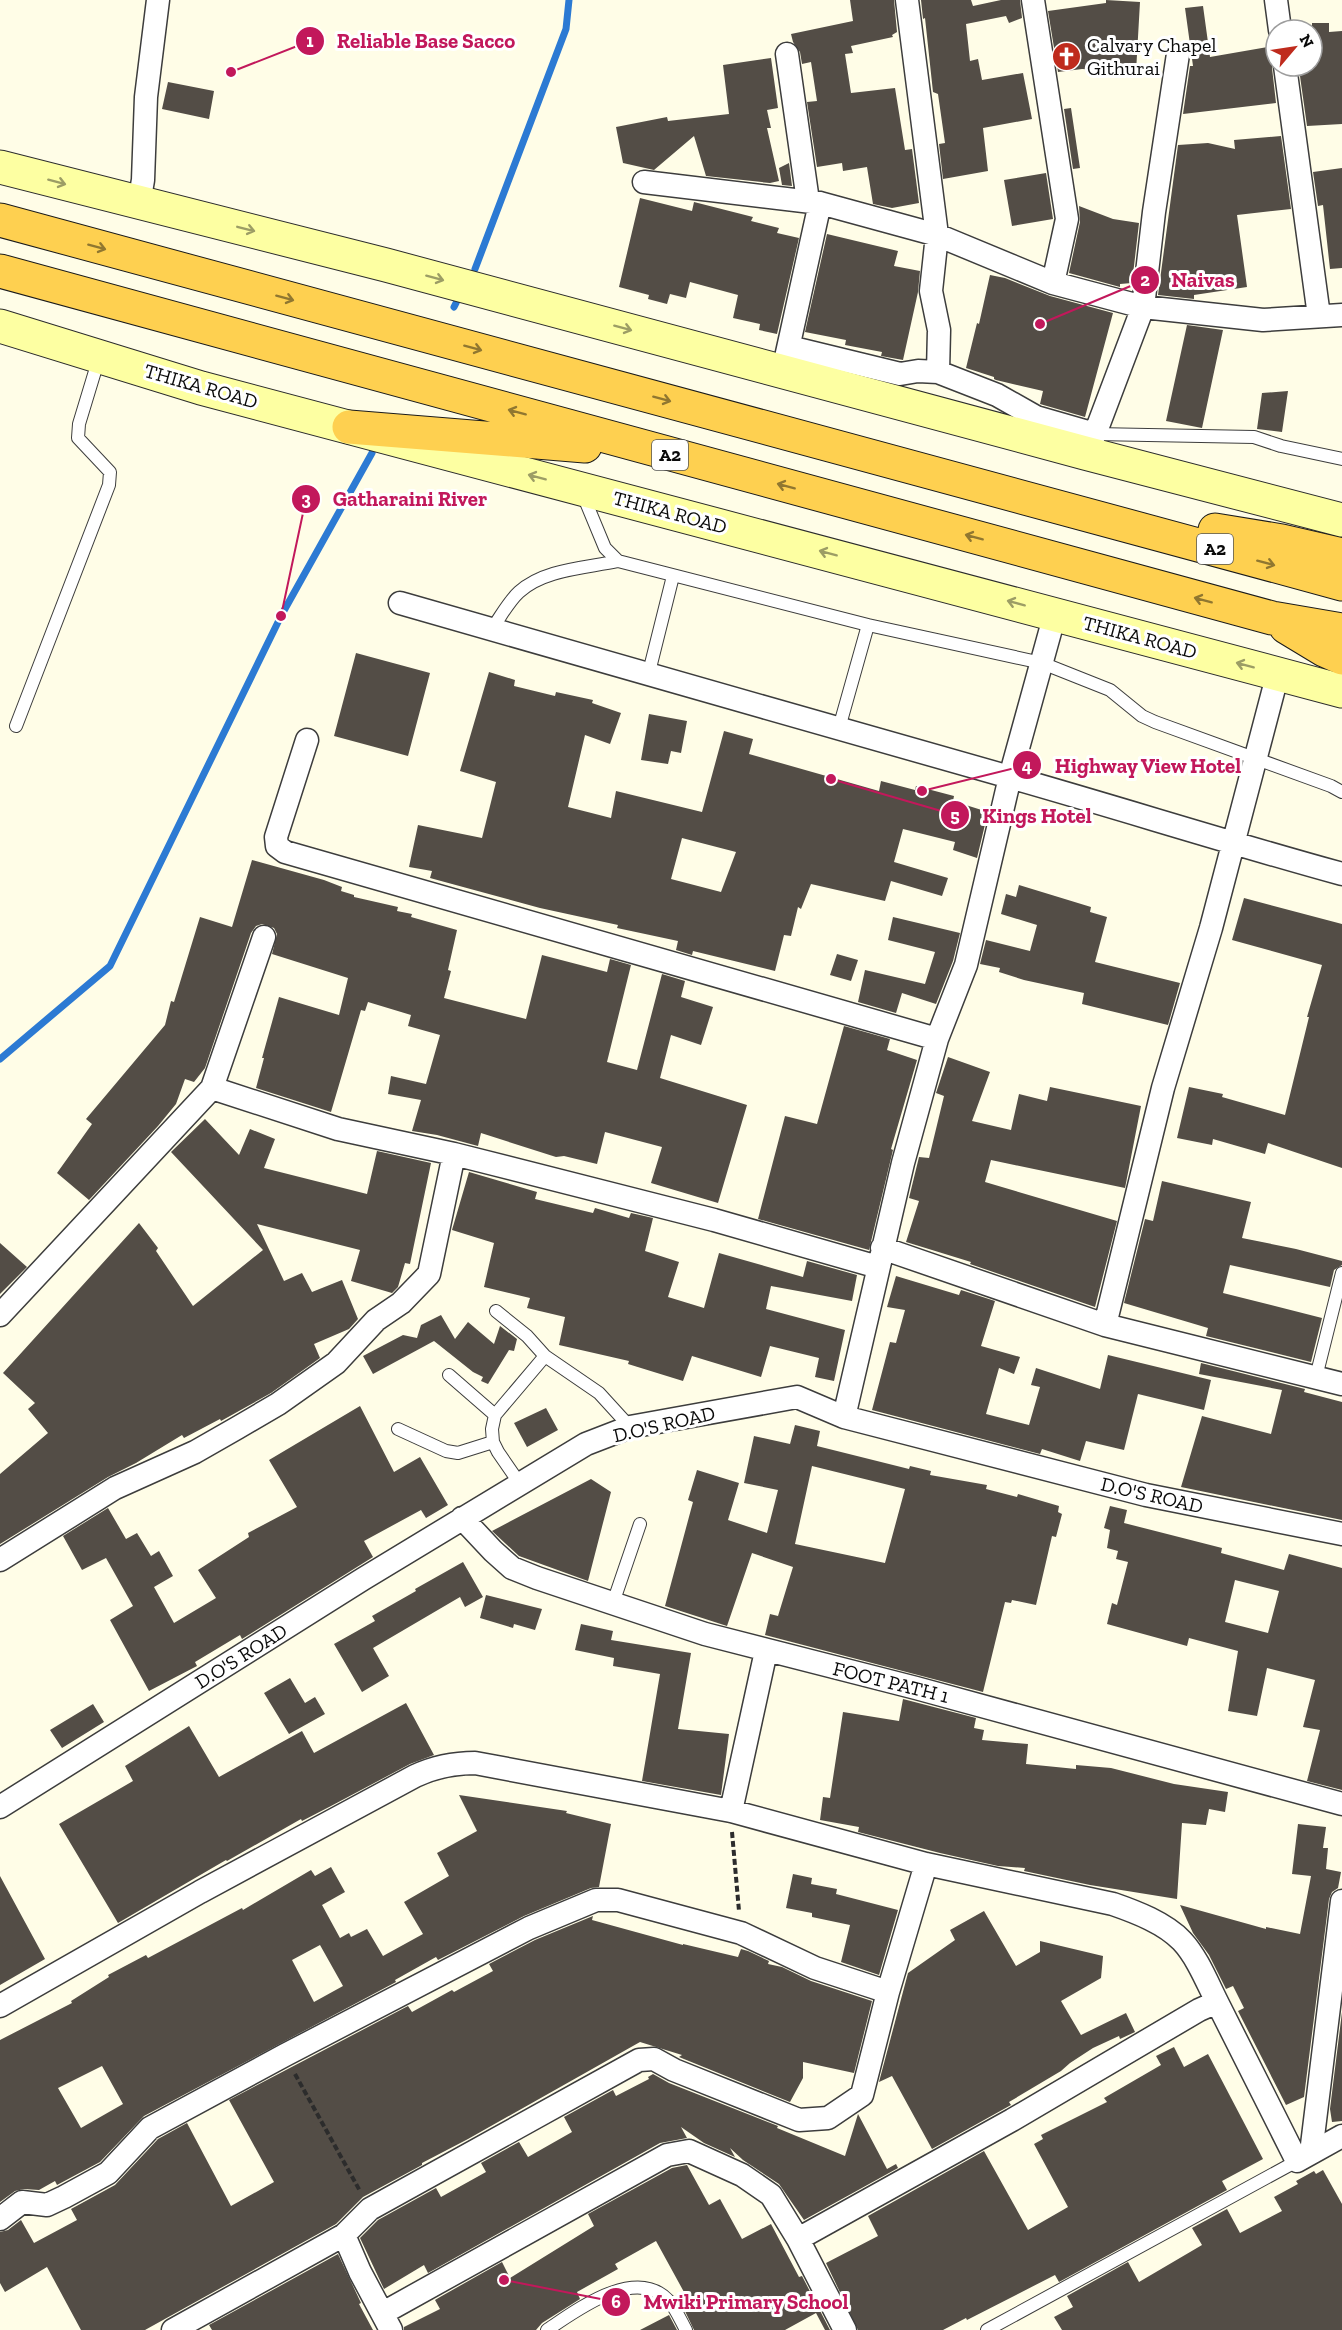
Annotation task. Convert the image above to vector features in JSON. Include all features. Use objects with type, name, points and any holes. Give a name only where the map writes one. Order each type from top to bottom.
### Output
[{"type":"highway","name":"A2","points":[[0,220],[1342,584]]},
{"type":"highway","name":"A2","points":[[0,271],[1272,618],[1342,630]]},
{"type":"highway","points":[[349,427],[661,452]]},
{"type":"highway","points":[[1088,514],[1233,532],[1342,555]]},
{"type":"highway","points":[[1272,618],[1324,650],[1342,658]]},
{"type":"main road","points":[[0,167],[397,268],[786,359],[1090,443],[1342,520]]},
{"type":"main road","name":"THIKA ROAD","points":[[0,326],[201,388],[1342,691]]},
{"type":"street","points":[[139,203],[143,180],[146,97],[158,0]]},
{"type":"street","points":[[907,0],[937,235],[931,291],[939,330],[938,372]]},
{"type":"street","points":[[1033,0],[1067,219],[1053,283]]},
{"type":"street","points":[[1276,0],[1278,18]]},
{"type":"street","points":[[787,54],[814,202],[786,359],[900,374],[918,371],[938,372],[997,395],[1090,443],[1143,307],[1154,212],[1178,54]]},
{"type":"street","points":[[1287,78],[1319,316]]},
{"type":"street","points":[[644,182],[814,202],[937,235],[1053,283],[1143,307],[1263,320],[1342,315]]},
{"type":"street","points":[[400,603],[1342,874]]},
{"type":"street","points":[[844,1417],[903,1163],[937,1039],[966,965],[1010,777],[1055,614]]},
{"type":"street","points":[[1105,1325],[1163,1088],[1211,928],[1278,674]]},
{"type":"street","points":[[307,740],[276,837],[277,846],[285,852],[937,1039]]},
{"type":"street","points":[[0,1315],[212,1088],[264,937]]},
{"type":"street","points":[[212,1088],[338,1129],[454,1154],[714,1220],[880,1258],[1105,1325],[1342,1384]]},
{"type":"street","points":[[0,1560],[115,1488],[195,1452],[279,1404],[336,1363],[376,1320],[400,1303],[429,1274],[454,1154]]},
{"type":"street","name":"D.O'S ROAD","points":[[0,1807],[462,1518],[586,1444],[630,1427],[797,1397],[844,1417],[1146,1495],[1342,1534]]},
{"type":"street","name":"FOOT PATH 1","points":[[462,1518],[512,1568],[705,1634],[916,1688],[1342,1804]]},
{"type":"street","points":[[730,1811],[766,1651]]},
{"type":"street","points":[[0,2006],[200,1892],[429,1769],[475,1762],[730,1811],[926,1864],[1113,1904],[1136,1912],[1174,1934],[1184,1943],[1304,2157]]},
{"type":"street","points":[[173,2330],[199,2323],[344,2235],[370,2209],[639,2060],[654,2059],[674,2070],[799,2120],[828,2118],[862,2095],[888,1992],[926,1864]]},
{"type":"street","points":[[0,2219],[22,2202],[47,2205],[108,2173],[150,2128],[529,1928],[596,1900],[618,1900],[741,1933],[815,1968],[888,1992]]},
{"type":"street","points":[[1304,2157],[1342,1901]]},
{"type":"street","points":[[798,2239],[1012,2120],[1199,2010],[1217,2002]]},
{"type":"street","points":[[1304,2157],[1342,2136]]},
{"type":"street","points":[[344,2235],[360,2272],[387,2322],[666,2155],[689,2151],[742,2175],[771,2195],[798,2239],[845,2330]]},
{"type":"lane","points":[[16,726],[109,485],[110,472],[78,438],[79,424],[100,357]]},
{"type":"lane","points":[[1090,443],[1254,437],[1281,446],[1342,459]]},
{"type":"lane","points":[[580,488],[605,548],[618,561]]},
{"type":"lane","points":[[491,630],[518,592],[533,582],[549,575],[618,561],[868,625],[1042,663],[1110,690],[1142,717],[1342,792]]},
{"type":"lane","points":[[648,676],[673,576]]},
{"type":"lane","points":[[839,728],[868,625]]},
{"type":"lane","points":[[1316,1377],[1342,1273]]},
{"type":"lane","points":[[496,1311],[526,1336],[545,1356],[599,1393],[630,1427]]},
{"type":"lane","points":[[520,1484],[493,1442],[492,1429],[495,1415],[545,1356]]},
{"type":"lane","points":[[449,1375],[495,1415]]},
{"type":"lane","points":[[398,1429],[446,1451],[458,1453],[493,1442]]},
{"type":"lane","points":[[613,1603],[640,1524]]},
{"type":"lane","points":[[987,2330],[1304,2157]]},
{"type":"lane","points":[[547,2330],[590,2302],[632,2286],[653,2290],[669,2301],[686,2330]]},
{"type":"path","points":[[730,1811],[741,1933]]},
{"type":"path","points":[[285,2055],[370,2209]]},
{"type":"building","points":[[850,0],[894,0],[897,32],[892,35],[893,37],[851,46],[853,53],[845,54],[851,93],[895,88],[905,150],[912,149],[919,203],[892,208],[873,204],[867,167],[843,171],[842,163],[817,167],[807,102],[817,101],[811,62],[802,64],[800,52],[791,34],[853,21]]},
{"type":"building","points":[[921,0],[971,0],[973,6],[1001,0],[1020,0],[1022,18],[1009,23],[1006,16],[966,24],[970,61],[978,59],[982,80],[1023,73],[1032,119],[983,128],[988,171],[943,179],[939,144],[945,143],[938,94],[933,92]]},
{"type":"building","points":[[1106,0],[1140,2],[1136,72],[1082,69],[1058,72],[1048,11],[1106,3]]},
{"type":"building","points":[[1203,6],[1210,57],[1264,48],[1264,78],[1273,78],[1276,103],[1183,114],[1190,66],[1193,66],[1185,8]]},
{"type":"building","points":[[1324,23],[1329,23],[1329,32],[1342,31],[1342,124],[1307,126],[1300,78],[1324,78]]},
{"type":"building","points":[[771,58],[778,108],[767,110],[771,128],[767,128],[779,181],[770,183],[706,176],[694,136],[654,170],[623,163],[616,127],[667,117],[668,121],[729,114],[723,65]]},
{"type":"building","points":[[168,82],[214,91],[209,119],[162,109]]},
{"type":"building","points":[[1071,108],[1080,168],[1073,169],[1064,109]]},
{"type":"building","points":[[1281,136],[1291,209],[1237,215],[1247,287],[1194,295],[1194,299],[1158,295],[1178,145],[1208,143],[1235,149],[1234,140]]},
{"type":"building","points":[[789,163],[792,186],[782,185],[779,168]]},
{"type":"building","points":[[1342,168],[1342,268],[1330,269],[1323,205],[1318,206],[1313,172]]},
{"type":"building","points":[[1046,173],[1053,219],[1012,226],[1004,180]]},
{"type":"building","points":[[640,198],[692,211],[694,202],[753,217],[751,221],[779,228],[777,233],[799,238],[777,334],[759,330],[760,324],[733,318],[738,295],[690,282],[686,298],[670,294],[667,304],[648,299],[649,295],[619,287]]},
{"type":"building","points":[[1079,206],[1113,219],[1139,223],[1132,283],[1120,284],[1120,287],[1069,273],[1080,222]]},
{"type":"building","points":[[827,234],[898,251],[894,266],[920,271],[918,292],[903,360],[881,356],[882,352],[845,345],[846,340],[805,332]]},
{"type":"building","points":[[990,275],[1005,278],[1050,296],[1113,313],[1085,417],[1040,404],[1043,391],[996,380],[994,377],[966,368]]},
{"type":"building","points":[[1187,325],[1223,330],[1202,428],[1166,421]]},
{"type":"building","points":[[1288,391],[1282,432],[1257,429],[1262,393]]},
{"type":"building","points":[[356,653],[430,673],[408,756],[334,736]]},
{"type":"building","points":[[489,672],[515,680],[514,686],[555,696],[556,692],[593,700],[592,703],[621,713],[610,744],[585,735],[568,807],[611,818],[616,791],[702,812],[724,731],[753,739],[749,754],[879,791],[881,781],[915,790],[916,786],[954,796],[953,801],[988,812],[977,858],[953,850],[955,842],[903,829],[894,862],[948,878],[942,896],[891,881],[885,901],[811,884],[801,909],[798,907],[791,936],[784,935],[775,971],[693,951],[692,955],[676,950],[678,941],[617,928],[618,925],[540,908],[430,878],[432,871],[409,867],[418,825],[482,838],[496,782],[460,771]],"holes":[[[682,838],[736,852],[721,892],[671,879]]]},
{"type":"building","points":[[649,714],[687,721],[681,753],[671,751],[668,764],[641,760]]},
{"type":"building","points":[[252,860],[324,880],[342,887],[341,891],[354,895],[354,897],[398,907],[397,911],[412,914],[411,917],[457,930],[448,970],[451,971],[444,998],[526,1019],[542,955],[607,972],[610,959],[631,965],[607,1062],[637,1070],[662,974],[685,981],[681,997],[713,1007],[701,1045],[671,1035],[660,1078],[747,1105],[718,1203],[651,1183],[662,1147],[605,1132],[597,1164],[564,1156],[556,1157],[481,1133],[478,1146],[412,1131],[421,1100],[388,1094],[391,1076],[426,1084],[440,1035],[408,1026],[411,1015],[368,1002],[365,1011],[361,1010],[331,1112],[256,1088],[279,997],[339,1015],[348,978],[272,954],[277,934],[274,928],[262,924],[256,926],[251,933],[205,1068],[194,1082],[185,1079],[176,1104],[89,1200],[57,1173],[92,1124],[86,1119],[165,1025],[200,917],[232,927]]},
{"type":"building","points":[[1019,885],[1091,907],[1090,912],[1107,917],[1095,962],[1180,983],[1168,1025],[1082,1004],[1084,993],[1024,980],[999,972],[1000,968],[980,964],[986,940],[1030,951],[1037,925],[1001,914],[1006,894],[1016,897]]},
{"type":"building","points":[[1244,898],[1342,924],[1342,1168],[1268,1143],[1265,1154],[1213,1139],[1212,1145],[1177,1138],[1189,1087],[1223,1094],[1222,1097],[1285,1115],[1309,1017],[1307,1017],[1322,965],[1232,940]]},
{"type":"building","points":[[893,917],[960,933],[953,961],[936,1004],[902,993],[896,1013],[858,1002],[865,970],[925,984],[935,952],[888,940]]},
{"type":"building","points":[[837,954],[858,960],[851,981],[830,975]]},
{"type":"building","points":[[844,1026],[890,1039],[887,1050],[917,1060],[891,1149],[893,1150],[869,1250],[758,1219],[785,1116],[817,1124]]},
{"type":"building","points":[[948,1057],[990,1072],[972,1121],[1011,1130],[1019,1094],[1047,1101],[1050,1087],[1141,1106],[1125,1188],[991,1160],[985,1182],[1117,1221],[1095,1307],[970,1264],[971,1262],[906,1242],[919,1201],[909,1198],[919,1157],[929,1158],[944,1096],[936,1093]]},
{"type":"building","points":[[205,1119],[239,1155],[250,1129],[275,1139],[264,1168],[367,1194],[377,1151],[431,1163],[410,1264],[405,1263],[398,1287],[392,1293],[351,1281],[360,1250],[257,1224],[284,1281],[302,1273],[312,1292],[342,1280],[358,1319],[349,1329],[314,1344],[320,1358],[271,1393],[221,1421],[220,1419],[184,1438],[182,1435],[108,1477],[0,1544],[0,1474],[48,1433],[28,1409],[35,1403],[3,1373],[139,1223],[158,1248],[156,1251],[193,1306],[263,1250],[171,1152]]},
{"type":"building","points":[[469,1172],[537,1192],[535,1199],[593,1213],[595,1208],[629,1218],[631,1213],[653,1218],[645,1251],[679,1262],[668,1297],[704,1308],[719,1253],[803,1277],[807,1261],[857,1275],[852,1301],[771,1286],[766,1309],[845,1330],[834,1381],[815,1377],[819,1358],[770,1346],[761,1377],[692,1356],[683,1381],[628,1364],[629,1361],[559,1345],[565,1317],[527,1308],[530,1298],[484,1287],[494,1243],[452,1230]]},
{"type":"building","points":[[1162,1181],[1251,1202],[1242,1238],[1342,1261],[1342,1265],[1334,1270],[1330,1287],[1230,1265],[1223,1293],[1322,1318],[1311,1362],[1206,1336],[1208,1328],[1124,1303],[1145,1219],[1153,1221]]},
{"type":"building","points":[[0,1243],[27,1267],[0,1294]]},
{"type":"building","points":[[896,1276],[959,1295],[961,1290],[995,1301],[981,1346],[1020,1357],[1014,1374],[999,1368],[986,1414],[1029,1425],[1040,1387],[1031,1385],[1036,1368],[1100,1389],[1108,1355],[1211,1380],[1204,1410],[1138,1394],[1124,1450],[1086,1441],[1080,1461],[1042,1449],[1040,1454],[872,1410],[890,1342],[896,1343],[905,1310],[887,1307]]},
{"type":"building","points":[[441,1315],[455,1339],[468,1322],[494,1344],[500,1326],[517,1339],[514,1351],[509,1350],[488,1384],[481,1381],[483,1377],[473,1372],[434,1341],[373,1374],[363,1356],[403,1335],[417,1338],[421,1325]]},
{"type":"building","points":[[1201,1363],[1305,1389],[1304,1392],[1342,1402],[1342,1520],[1181,1487],[1202,1416],[1271,1434],[1282,1390],[1199,1374]]},
{"type":"building","points":[[360,1406],[394,1472],[420,1457],[448,1505],[426,1518],[421,1510],[364,1541],[373,1557],[242,1639],[240,1635],[195,1662],[197,1666],[149,1691],[110,1620],[133,1606],[106,1558],[82,1570],[63,1536],[108,1508],[126,1539],[137,1533],[151,1556],[159,1551],[173,1576],[154,1587],[174,1623],[216,1598],[198,1570],[249,1537],[248,1533],[297,1507],[269,1460]]},
{"type":"building","points":[[546,1408],[558,1430],[527,1447],[514,1423]]},
{"type":"building","points":[[795,1425],[820,1431],[817,1446],[909,1469],[910,1466],[931,1471],[930,1475],[987,1485],[986,1489],[1017,1497],[1018,1494],[1059,1506],[1058,1512],[1062,1514],[1056,1537],[1052,1536],[1036,1605],[1012,1600],[1011,1603],[1005,1602],[983,1692],[765,1635],[770,1614],[778,1616],[793,1567],[752,1553],[727,1626],[665,1606],[693,1502],[688,1500],[697,1470],[739,1483],[728,1520],[767,1533],[778,1490],[744,1483],[754,1436],[790,1444]],"holes":[[[812,1466],[905,1489],[885,1563],[795,1544]]]},
{"type":"building","points":[[591,1479],[611,1492],[588,1581],[519,1556],[492,1531]]},
{"type":"building","points":[[1110,1506],[1127,1510],[1124,1523],[1222,1548],[1221,1553],[1284,1570],[1289,1554],[1342,1568],[1342,1790],[1307,1781],[1320,1730],[1303,1727],[1315,1680],[1267,1668],[1257,1716],[1228,1711],[1238,1651],[1189,1638],[1187,1646],[1107,1624],[1112,1603],[1117,1605],[1128,1562],[1116,1559],[1118,1551],[1107,1548],[1110,1530],[1104,1528]],"holes":[[[1235,1580],[1279,1591],[1268,1633],[1225,1622]]]},
{"type":"building","points":[[463,1562],[483,1597],[465,1607],[460,1597],[373,1648],[389,1676],[362,1692],[334,1644],[375,1621],[372,1616]]},
{"type":"building","points":[[486,1595],[542,1609],[535,1630],[514,1624],[513,1628],[480,1618]]},
{"type":"building","points":[[581,1624],[613,1631],[611,1640],[691,1653],[678,1729],[729,1734],[721,1795],[642,1781],[660,1674],[613,1666],[614,1658],[575,1650]]},
{"type":"building","points":[[290,1678],[305,1703],[315,1697],[325,1714],[289,1734],[264,1693]]},
{"type":"building","points":[[903,1699],[976,1718],[974,1728],[984,1730],[982,1740],[1028,1744],[1026,1764],[1076,1769],[1076,1765],[1111,1768],[1174,1784],[1228,1792],[1225,1812],[1209,1809],[1206,1825],[1182,1823],[1177,1899],[1090,1885],[1024,1871],[1025,1868],[998,1866],[858,1832],[859,1827],[820,1820],[823,1797],[830,1798],[843,1712],[899,1721]]},
{"type":"building","points":[[406,1703],[434,1755],[410,1764],[302,1821],[301,1819],[118,1923],[59,1824],[133,1781],[125,1766],[189,1726],[219,1777],[302,1731],[314,1753]]},
{"type":"building","points":[[93,1704],[104,1722],[62,1748],[50,1730]]},
{"type":"building","points":[[459,1795],[567,1811],[566,1813],[611,1824],[599,1887],[591,1888],[524,1916],[438,1960],[436,1957],[395,1980],[396,1982],[144,2116],[100,2162],[57,2185],[55,2181],[39,2190],[15,2191],[0,2202],[0,2040],[72,2003],[71,2001],[109,1977],[108,1975],[146,1955],[148,1958],[242,1908],[243,1910],[311,1870],[315,1876],[331,1867],[345,1892],[322,1905],[340,1938],[349,1933],[351,1937],[367,1929],[383,1956],[423,1934],[404,1902],[449,1876],[437,1853],[477,1831]],"holes":[[[320,1945],[343,1986],[314,2002],[292,1960]],[[102,2066],[123,2104],[81,2128],[58,2088]]]},
{"type":"building","points":[[1298,1824],[1326,1827],[1323,1848],[1328,1848],[1326,1869],[1341,1872],[1338,1888],[1332,1892],[1329,1899],[1304,2097],[1286,2105],[1238,2011],[1244,2008],[1233,1986],[1226,1989],[1209,1955],[1193,1933],[1180,1905],[1266,1929],[1266,1927],[1300,1934],[1311,1876],[1292,1874]]},
{"type":"building","points":[[793,1874],[812,1878],[811,1884],[837,1889],[836,1894],[898,1910],[879,1975],[841,1962],[850,1925],[812,1917],[812,1913],[786,1908]]},
{"type":"building","points":[[0,1876],[45,1959],[0,1985]]},
{"type":"building","points":[[984,1911],[1016,1966],[1040,1952],[1040,1941],[1103,1956],[1101,1978],[1061,2001],[1081,2035],[1126,2013],[1135,2032],[1120,2039],[1119,2036],[1093,2048],[1061,2071],[1009,2102],[1011,2105],[932,2149],[892,2076],[879,2082],[908,1973],[955,1940],[950,1930]]},
{"type":"building","points":[[593,1916],[592,1920],[683,1945],[738,1957],[741,1949],[748,1951],[769,1961],[768,1964],[782,1967],[811,1981],[872,2001],[854,2073],[803,2062],[803,2078],[790,2102],[679,2057],[682,2055],[640,2042],[363,2197],[336,2224],[145,2330],[81,2330],[47,2267],[5,2292],[0,2283],[0,2232],[8,2230],[21,2220],[34,2243],[77,2220],[71,2209],[115,2185],[158,2139],[187,2123],[231,2206],[274,2182],[229,2100],[408,2006],[412,2012],[452,1990],[454,1992],[493,1971],[489,1964],[535,1940]]},
{"type":"building","points":[[1342,2012],[1342,2121],[1332,2122],[1330,2109]]},
{"type":"building","points":[[1174,2047],[1184,2067],[1208,2054],[1263,2159],[1222,2181],[1227,2190],[1059,2282],[1055,2275],[943,2330],[858,2330],[826,2263],[878,2236],[868,2216],[984,2151],[1028,2230],[1068,2207],[1034,2144],[1043,2139],[1041,2135],[1107,2102],[1104,2098],[1161,2065],[1156,2056]]},
{"type":"building","points":[[653,2074],[669,2083],[778,2126],[777,2128],[845,2156],[858,2114],[887,2169],[896,2164],[898,2168],[804,2220],[779,2184],[743,2160],[730,2148],[735,2157],[704,2143],[681,2127],[687,2138],[660,2143],[428,2273],[424,2265],[384,2289],[360,2238],[378,2220],[436,2188],[441,2197],[486,2172],[481,2163],[519,2142],[528,2157],[572,2132],[564,2117],[613,2090],[616,2096],[649,2079],[648,2077]]},
{"type":"building","points":[[687,2165],[709,2205],[720,2199],[742,2239],[771,2224],[830,2330],[825,2330],[816,2313],[785,2330],[694,2330],[683,2307],[690,2303],[656,2241],[615,2264],[618,2269],[577,2292],[580,2299],[542,2323],[536,2330],[404,2330],[404,2327],[440,2309],[435,2300],[440,2297],[502,2262],[510,2278],[594,2226],[588,2214],[672,2168]]},
{"type":"building","points":[[1323,2170],[1342,2204],[1342,2330],[1062,2330],[1054,2317],[1073,2307],[1067,2296],[1128,2262],[1139,2282],[1202,2245],[1192,2228],[1227,2209],[1240,2233],[1282,2211],[1274,2197],[1298,2184],[1296,2181],[1314,2171],[1316,2174]]},
{"type":"building","points":[[338,2254],[361,2303],[359,2304],[373,2330],[212,2330],[209,2325]]},
{"type":"building","points":[[669,2315],[677,2330],[640,2330]]},
{"type":"waterway","points":[[475,269],[566,29],[569,0]]},
{"type":"waterway","points":[[454,307],[456,303]]},
{"type":"waterway","points":[[0,1059],[110,966],[281,616],[372,453]]},
{"type":"place","name":"Calvary Chapel Githurai","points":[[1066,56]]},
{"type":"place","name":"Reliable Base Sacco","points":[[231,72]]},
{"type":"place","name":"Naivas","points":[[1040,324]]},
{"type":"place","name":"Gatharaini River","points":[[281,616]]},
{"type":"place","name":"Kings Hotel","points":[[831,779]]},
{"type":"place","name":"Highway View Hotel","points":[[922,791]]},
{"type":"place","name":"Mwiki Primary School","points":[[504,2280]]}]
